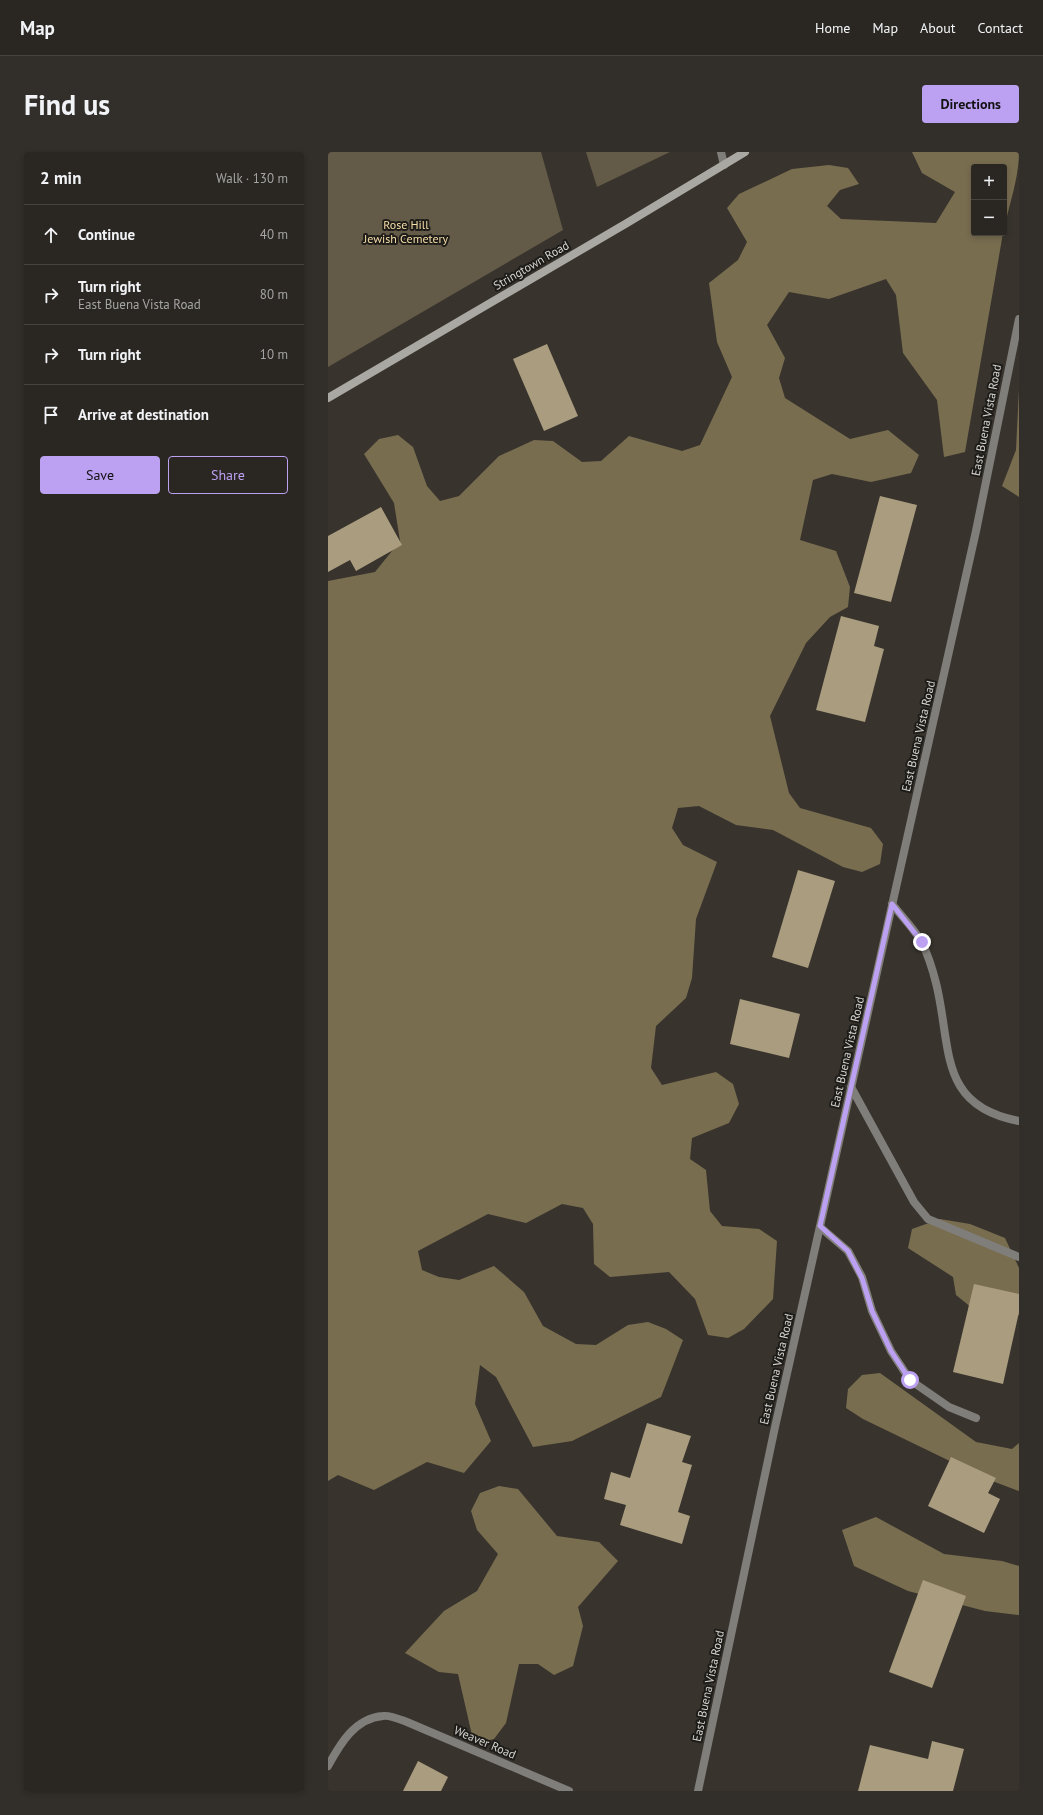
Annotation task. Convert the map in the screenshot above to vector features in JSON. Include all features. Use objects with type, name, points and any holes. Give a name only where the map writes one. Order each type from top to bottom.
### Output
[{"type":"main road","name":"Stringtown Road","points":[[328,398],[627,224],[745,152]]},
{"type":"street","points":[[720,152],[724,165]]},
{"type":"street","name":"East Buena Vista Road","points":[[698,1791],[773,1435],[976,531],[1019,319]]},
{"type":"street","points":[[892,904],[922,942],[936,983],[948,1054],[959,1086],[977,1106],[1019,1121]]},
{"type":"street","points":[[851,1087],[910,1196],[928,1219],[1019,1257]]},
{"type":"street","points":[[820,1226],[848,1251],[862,1278],[872,1311],[891,1351],[910,1380],[949,1407],[976,1418]]},
{"type":"street","name":"Weaver Road","points":[[328,1766],[338,1746],[347,1735],[365,1720],[383,1716],[407,1722],[569,1791]]},
{"type":"green space","name":"Rose Hill Jewish Cemetery","points":[[328,152],[541,152],[563,230],[328,367]]},
{"type":"green space","points":[[586,152],[670,152],[597,187]]},
{"type":"shaded area","points":[[912,152],[1019,152],[1016,181],[1007,218],[1007,164],[971,164],[971,236],[1002,236],[965,452],[944,457],[937,400],[903,353],[896,295],[886,279],[829,299],[789,292],[767,325],[785,358],[779,378],[785,398],[850,439],[888,430],[919,455],[911,473],[871,482],[832,474],[813,480],[800,540],[836,551],[850,587],[848,607],[830,617],[806,643],[770,716],[789,793],[800,808],[871,828],[883,844],[880,864],[862,872],[843,867],[773,830],[736,825],[699,806],[678,808],[672,828],[683,845],[717,862],[696,919],[692,978],[686,998],[656,1026],[651,1068],[662,1085],[716,1072],[733,1084],[739,1104],[729,1123],[692,1138],[690,1159],[706,1170],[710,1211],[722,1226],[759,1229],[777,1241],[773,1299],[744,1329],[728,1338],[708,1335],[695,1299],[669,1272],[610,1277],[594,1264],[593,1224],[583,1208],[562,1204],[526,1223],[488,1214],[418,1251],[422,1270],[439,1277],[459,1280],[494,1266],[524,1292],[543,1326],[576,1344],[596,1345],[628,1325],[648,1322],[666,1329],[683,1340],[661,1397],[572,1441],[533,1447],[496,1377],[480,1365],[475,1404],[491,1441],[464,1473],[427,1462],[374,1490],[338,1475],[328,1481],[328,581],[375,572],[400,541],[394,503],[364,454],[379,439],[398,435],[413,447],[427,486],[440,501],[459,496],[499,456],[534,440],[553,441],[582,462],[601,461],[629,436],[682,451],[700,445],[732,377],[717,342],[709,283],[738,260],[747,242],[727,208],[739,194],[792,169],[829,165],[848,168],[859,184],[840,190],[827,206],[841,219],[936,223],[955,192],[922,173]]},
{"type":"shaded area","points":[[1019,389],[1019,497],[1002,486],[1016,450]]},
{"type":"shaded area","points":[[940,1219],[970,1224],[1005,1238],[1019,1268],[1019,1315],[1011,1317],[972,1308],[956,1295],[953,1277],[908,1248],[912,1229]]},
{"type":"shaded area","points":[[880,1373],[976,1442],[1012,1449],[1019,1443],[1019,1491],[987,1479],[863,1419],[846,1408],[848,1389],[862,1375]]},
{"type":"shaded area","points":[[499,1486],[518,1489],[557,1536],[599,1542],[618,1561],[578,1607],[583,1626],[573,1666],[554,1675],[538,1664],[519,1664],[506,1723],[494,1739],[474,1744],[458,1674],[439,1672],[405,1653],[444,1611],[477,1591],[498,1554],[477,1530],[471,1511],[480,1493]]},
{"type":"shaded area","points":[[876,1517],[944,1554],[1002,1561],[1019,1566],[1019,1615],[985,1611],[908,1591],[854,1566],[842,1530]]},
{"type":"building","points":[[547,344],[578,416],[544,431],[513,359]]},
{"type":"building","points":[[880,496],[917,505],[891,602],[854,593]]},
{"type":"building","points":[[381,507],[402,545],[356,571],[350,560],[328,572],[328,536]]},
{"type":"building","points":[[841,616],[879,626],[874,646],[884,649],[865,722],[816,710]]},
{"type":"building","points":[[798,870],[835,881],[808,968],[772,957]]},
{"type":"building","points":[[740,999],[800,1014],[789,1058],[730,1044]]},
{"type":"building","points":[[974,1284],[1019,1294],[1019,1312],[1003,1384],[953,1372]]},
{"type":"building","points":[[647,1423],[691,1436],[682,1462],[692,1465],[678,1512],[690,1516],[682,1544],[620,1525],[626,1505],[604,1499],[611,1472],[630,1478]]},
{"type":"building","points":[[951,1457],[996,1478],[988,1493],[1000,1499],[984,1533],[928,1506]]},
{"type":"building","points":[[923,1580],[966,1596],[932,1688],[889,1672]]},
{"type":"building","points":[[932,1741],[964,1749],[953,1791],[858,1791],[870,1745],[928,1759]]},
{"type":"building","points":[[418,1761],[448,1777],[441,1791],[403,1791]]},
{"type":"route","points":[[910,1380],[891,1351],[872,1311],[862,1278],[848,1251],[820,1226],[892,904],[922,942]]}]
